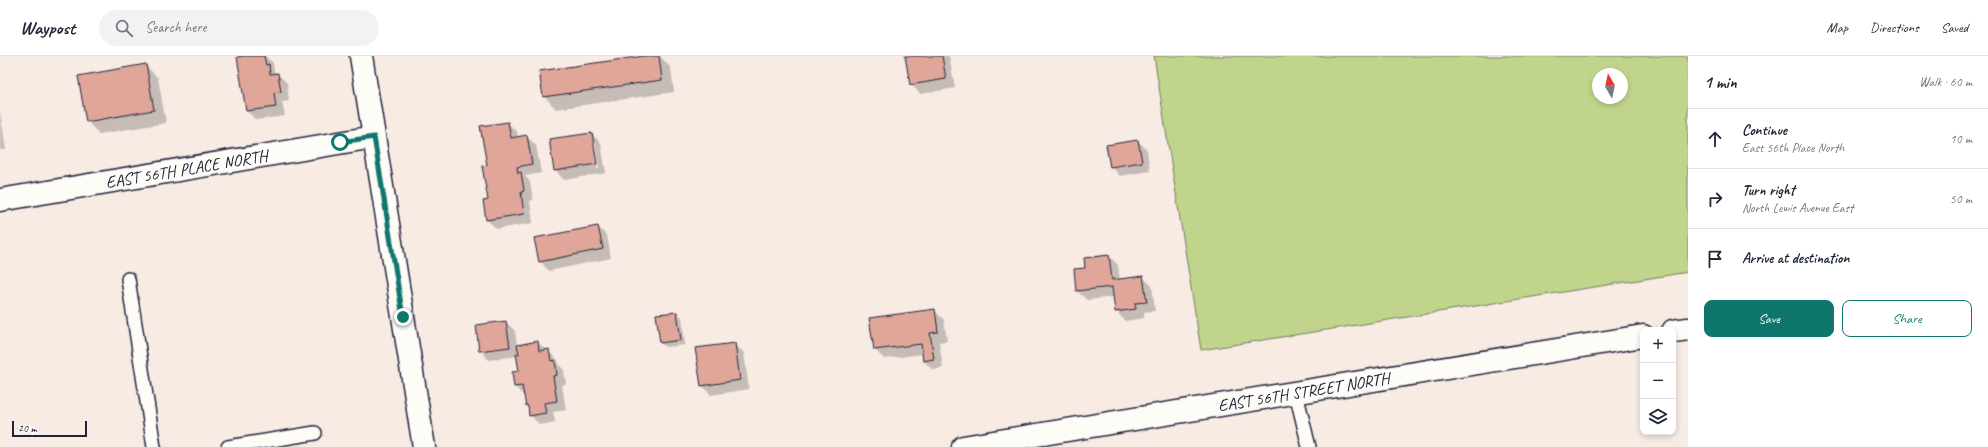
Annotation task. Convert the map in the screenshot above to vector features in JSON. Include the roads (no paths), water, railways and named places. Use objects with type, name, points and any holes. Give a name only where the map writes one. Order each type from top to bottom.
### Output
[{"type":"street","points":[[361,56],[424,447]]},
{"type":"street","name":"EAST 56TH PLACE NORTH","points":[[0,200],[374,137]]},
{"type":"street","points":[[1676,331],[1688,329]]},
{"type":"street","name":"EAST 56TH STREET NORTH","points":[[963,447],[1640,336]]},
{"type":"lane","points":[[128,279],[154,447]]},
{"type":"lane","points":[[1296,393],[1309,447]]},
{"type":"lane","points":[[228,447],[315,433]]}]
